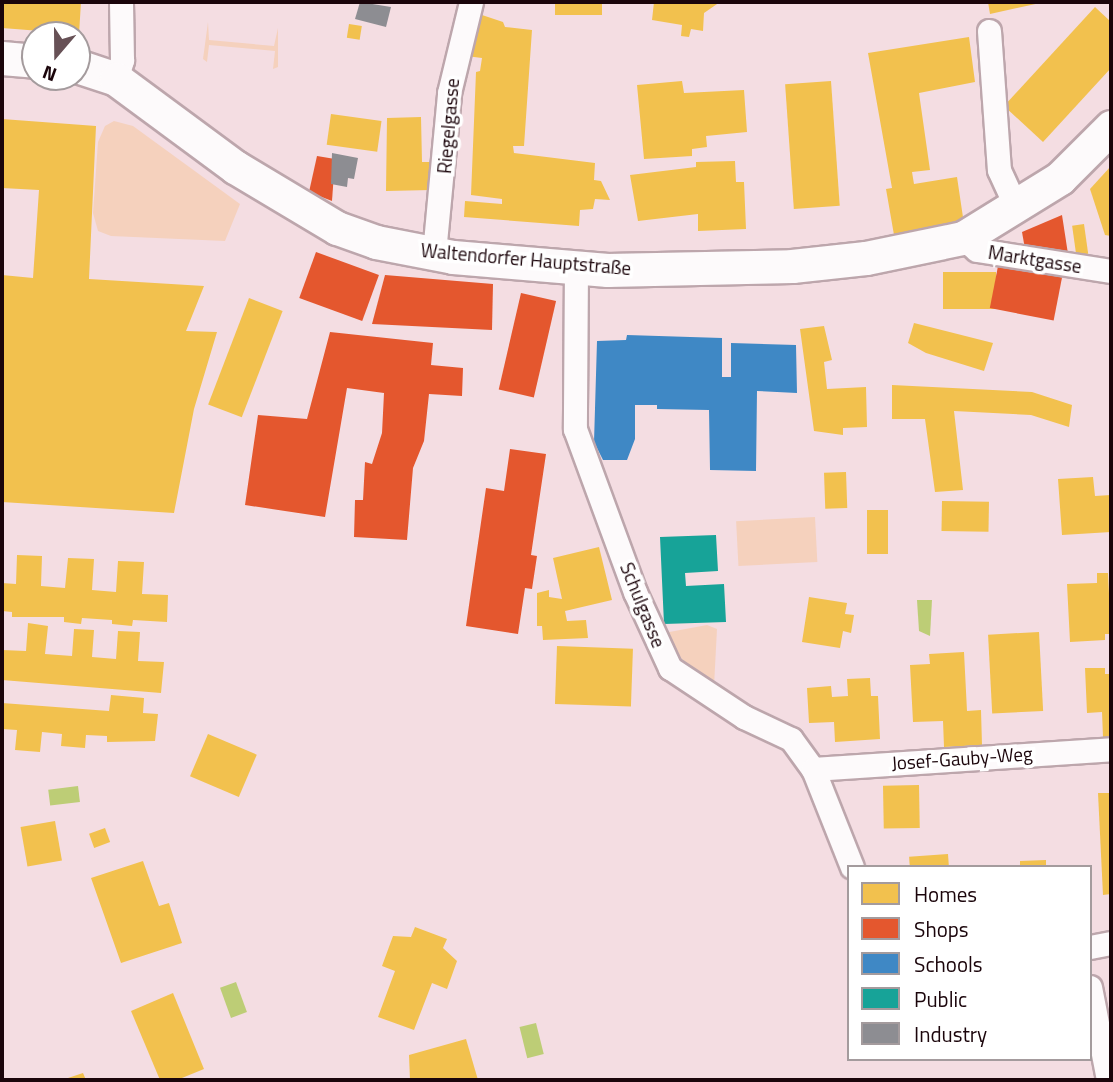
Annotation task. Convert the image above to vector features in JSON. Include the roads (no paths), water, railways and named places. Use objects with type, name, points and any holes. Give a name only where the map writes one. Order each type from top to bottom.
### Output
[{"type":"main road","points":[[2,58],[21,60]]},
{"type":"main road","name":"Waltendorfer Hauptstraße","points":[[91,71],[116,79],[301,210],[376,242],[434,253],[576,267],[792,266],[866,258],[963,239],[1060,178],[1111,127]]},
{"type":"street","points":[[116,79],[122,60],[121,2]]},
{"type":"street","name":"Riegelgasse","points":[[434,253],[451,80],[471,2]]},
{"type":"street","points":[[989,31],[999,170],[1016,207]]},
{"type":"street","name":"Marktgasse","points":[[963,239],[977,250],[1111,271]]},
{"type":"street","name":"Schulgasse","points":[[576,267],[575,429],[635,592],[670,668],[744,717],[790,739],[813,769],[851,865]]},
{"type":"street","name":"Josef-Gauby-Weg","points":[[813,769],[1111,749]]},
{"type":"street","points":[[1092,947],[1111,943]]},
{"type":"street","points":[[1092,998],[1108,1080]]}]
